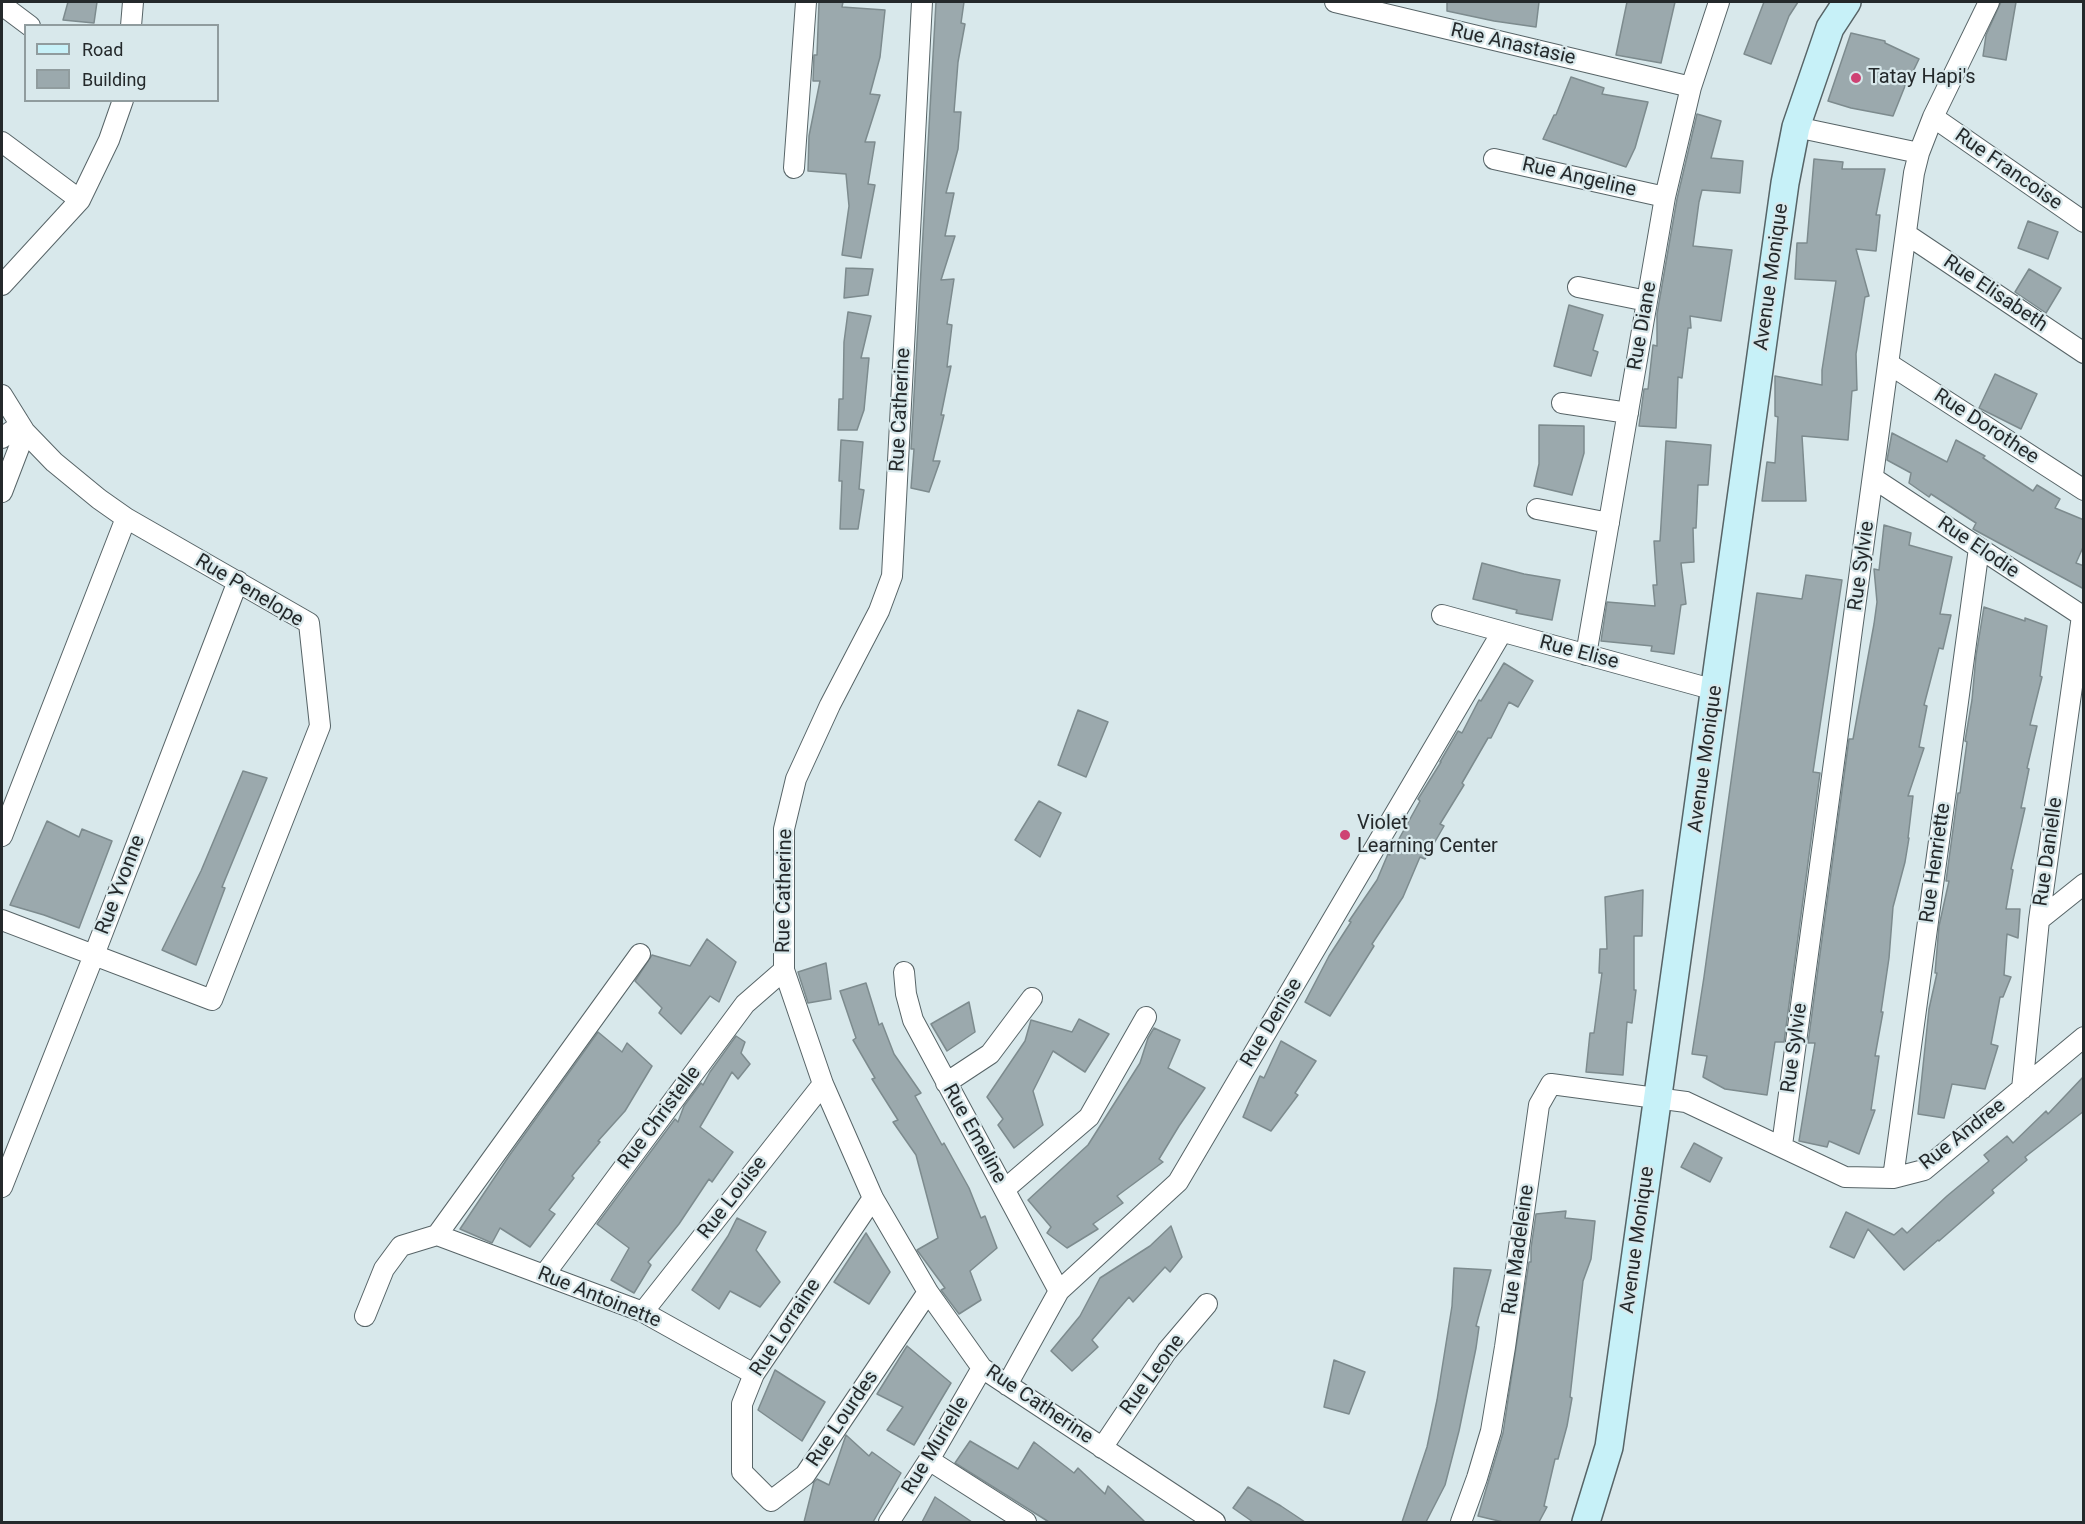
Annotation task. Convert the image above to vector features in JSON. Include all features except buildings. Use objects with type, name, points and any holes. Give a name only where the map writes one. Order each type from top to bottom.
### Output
[{"type":"street","points":[[131,24],[133,2]]},
{"type":"street","points":[[794,168],[806,2]]},
{"type":"street","name":"Rue Catherine","points":[[922,2],[892,576],[879,611],[830,705],[796,779],[784,829],[784,970],[823,1084],[873,1198],[928,1292],[982,1368],[1215,1522]]},
{"type":"street","name":"Rue Anastasie","points":[[1335,2],[1691,87]]},
{"type":"street","name":"Rue Diane","points":[[1586,655],[1665,197],[1691,87],[1719,2]]},
{"type":"street","name":"Avenue Monique","points":[[1586,1522],[1609,1447],[1785,183],[1796,127],[1830,28],[1847,2]]},
{"type":"street","name":"Rue Sylvie","points":[[1782,1145],[1914,173],[1933,117],[1989,2]]},
{"type":"street","points":[[2,5],[27,24]]},
{"type":"street","points":[[3,283],[80,200],[109,140],[122,102]]},
{"type":"street","name":"Rue Francoise","points":[[1933,117],[2084,222]]},
{"type":"street","points":[[1796,127],[1919,153]]},
{"type":"street","points":[[2,142],[80,200]]},
{"type":"street","name":"Rue Angeline","points":[[1494,159],[1665,197]]},
{"type":"street","name":"Rue Elisabeth","points":[[1906,234],[2084,353]]},
{"type":"street","points":[[1578,287],[1647,301]]},
{"type":"street","name":"Rue Dorothee","points":[[1888,364],[2082,485]]},
{"type":"street","name":"Rue Penelope","points":[[2,395],[22,429],[54,462],[99,499],[126,518],[309,623],[320,726],[212,1000],[94,955]]},
{"type":"street","points":[[1562,403],[1628,413]]},
{"type":"street","points":[[2,438],[22,429]]},
{"type":"street","points":[[2,492],[22,429]]},
{"type":"street","name":"Rue Elodie","points":[[1874,478],[2083,617]]},
{"type":"street","points":[[1537,509],[1609,523]]},
{"type":"street","points":[[2,836],[126,518]]},
{"type":"street","name":"Rue Henriette","points":[[1893,1178],[1979,548]]},
{"type":"street","name":"Rue Yvonne","points":[[2,1187],[238,581]]},
{"type":"street","name":"Rue Elise","points":[[1443,615],[1715,690]]},
{"type":"street","name":"Rue Danielle","points":[[2022,1089],[2039,920],[2083,617]]},
{"type":"street","name":"Rue Denise","points":[[1007,1385],[1059,1291],[1178,1182],[1503,632]]},
{"type":"street","points":[[2039,920],[2084,884]]},
{"type":"street","points":[[2,920],[94,955]]},
{"type":"street","points":[[365,1316],[384,1269],[401,1246],[437,1235],[640,954]]},
{"type":"street","name":"Rue Christelle","points":[[544,1275],[745,1004],[784,970]]},
{"type":"street","name":"Rue Emeline","points":[[904,972],[906,994],[913,1020],[1059,1291]]},
{"type":"street","points":[[946,1083],[990,1054],[1032,998]]},
{"type":"street","points":[[1005,1189],[1089,1117],[1146,1017]]},
{"type":"street","name":"Rue Andree","points":[[1659,1097],[1686,1102],[1782,1145],[1845,1177],[1893,1178],[1924,1170],[2084,1037]]},
{"type":"street","name":"Rue Louise","points":[[643,1312],[823,1084]]},
{"type":"street","name":"Rue Madeleine","points":[[1461,1522],[1491,1431],[1539,1105],[1551,1084],[1659,1097]]},
{"type":"street","name":"Rue Lorraine","points":[[742,1472],[742,1404],[754,1374],[873,1198]]},
{"type":"street","name":"Rue Antoinette","points":[[437,1235],[643,1312],[754,1374]]},
{"type":"street","name":"Rue Lourdes","points":[[742,1472],[771,1502],[805,1475],[928,1292]]},
{"type":"street","name":"Rue Leone","points":[[1102,1448],[1167,1351],[1207,1304]]},
{"type":"street","name":"Rue Murielle","points":[[889,1522],[982,1368]]},
{"type":"street","points":[[928,1460],[1026,1522]]},
{"type":"place","name":"Tatay Hapi's","points":[[1856,78]]},
{"type":"place","name":"Violet Learning Center","points":[[1345,835]]}]
